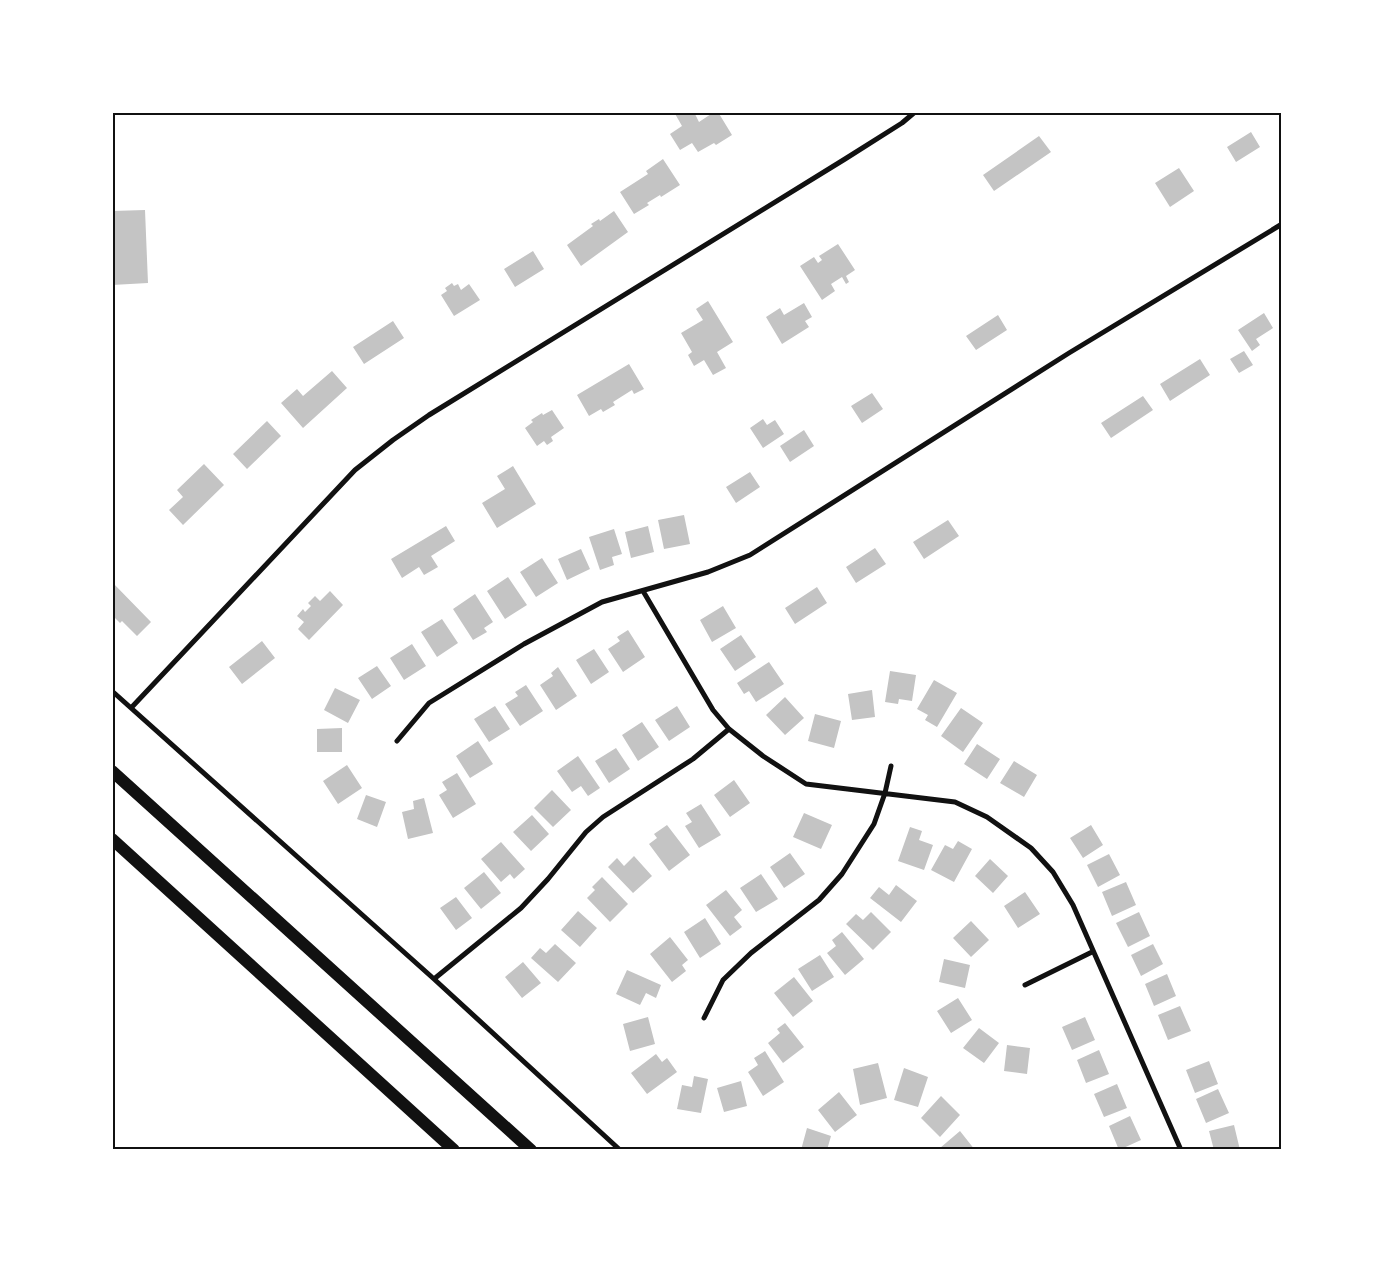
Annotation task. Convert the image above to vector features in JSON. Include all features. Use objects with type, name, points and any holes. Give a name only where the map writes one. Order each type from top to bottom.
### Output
[{"type":"highway","points":[[112,771],[531,1150]]},
{"type":"highway","points":[[112,839],[454,1150]]},
{"type":"street","points":[[131,708],[355,470],[393,440],[429,415],[845,159],[902,123],[915,112]]},
{"type":"street","points":[[397,741],[429,702],[516,648],[602,602],[708,572],[750,555],[1069,353],[1282,224]]},
{"type":"street","points":[[643,591],[713,710],[729,729],[763,756],[806,784],[955,802],[987,817],[1031,848],[1053,872],[1073,905],[1092,952],[1181,1150]]},
{"type":"street","points":[[112,691],[434,979],[620,1150]]},
{"type":"street","points":[[434,979],[521,908],[548,879],[586,832],[603,818],[693,759],[729,729]]},
{"type":"street","points":[[704,1018],[723,980],[751,953],[819,900],[842,874],[874,824],[892,766]]},
{"type":"street","points":[[1025,985],[1092,952]]},
{"type":"building","points":[[674,112],[694,112],[699,122],[714,112],[718,112],[732,135],[716,145],[714,143],[698,152],[692,143],[680,150],[670,134],[682,126]]},
{"type":"building","points":[[1251,132],[1260,147],[1236,162],[1227,147]]},
{"type":"building","points":[[1039,136],[1051,152],[994,191],[983,175]]},
{"type":"building","points":[[663,159],[680,185],[647,203],[649,205],[634,214],[620,192],[648,174],[646,171]]},
{"type":"building","points":[[1179,168],[1194,191],[1170,207],[1155,183]]},
{"type":"building","points":[[145,210],[148,283],[112,285],[112,211]]},
{"type":"building","points":[[614,211],[628,232],[581,266],[567,245],[593,226],[591,224],[599,219],[600,221]]},
{"type":"building","points":[[838,244],[855,270],[846,276],[849,282],[846,284],[842,277],[831,284],[835,291],[822,300],[800,266],[814,257],[818,263],[822,260],[819,256]]},
{"type":"building","points":[[533,251],[544,269],[515,287],[504,269]]},
{"type":"building","points":[[452,283],[454,286],[458,284],[461,290],[469,284],[480,300],[454,316],[441,295],[447,291],[445,288]]},
{"type":"building","points":[[708,301],[733,342],[717,352],[726,368],[713,375],[704,360],[694,366],[688,355],[692,352],[681,333],[703,320],[696,309]]},
{"type":"building","points":[[804,303],[812,317],[805,321],[809,327],[782,344],[766,317],[780,308],[784,315]]},
{"type":"building","points":[[1264,313],[1273,328],[1256,339],[1260,345],[1252,351],[1238,330]]},
{"type":"building","points":[[998,315],[1007,330],[976,350],[966,336]]},
{"type":"building","points":[[393,321],[404,338],[364,364],[353,347]]},
{"type":"building","points":[[1244,351],[1253,365],[1239,373],[1230,359]]},
{"type":"building","points":[[1200,359],[1210,375],[1170,401],[1160,384]]},
{"type":"building","points":[[629,364],[644,389],[634,394],[632,390],[613,402],[615,405],[603,412],[601,409],[589,416],[577,395]]},
{"type":"building","points":[[332,371],[347,388],[303,428],[281,403],[297,389],[303,396]]},
{"type":"building","points":[[872,393],[883,409],[862,423],[851,406]]},
{"type":"building","points":[[1143,396],[1153,410],[1111,438],[1101,423]]},
{"type":"building","points":[[552,410],[564,428],[551,437],[553,441],[547,445],[544,441],[537,446],[525,428],[533,422],[531,420],[542,413],[543,415]]},
{"type":"building","points":[[763,419],[767,425],[775,420],[784,434],[763,448],[750,428]]},
{"type":"building","points":[[267,421],[281,436],[247,469],[233,454]]},
{"type":"building","points":[[804,430],[814,446],[790,462],[780,446]]},
{"type":"building","points":[[204,464],[224,485],[183,525],[169,510],[183,497],[177,490]]},
{"type":"building","points":[[513,466],[536,504],[497,528],[482,503],[505,489],[497,476]]},
{"type":"building","points":[[750,472],[760,487],[736,503],[726,487]]},
{"type":"building","points":[[684,515],[690,544],[664,549],[658,520]]},
{"type":"building","points":[[948,520],[959,536],[924,559],[913,542]]},
{"type":"building","points":[[446,526],[455,541],[431,556],[438,567],[424,575],[419,567],[402,578],[391,559]]},
{"type":"building","points":[[648,526],[654,552],[631,558],[625,532]]},
{"type":"building","points":[[614,529],[622,554],[612,557],[614,565],[600,570],[589,537]]},
{"type":"building","points":[[875,548],[886,564],[856,583],[846,567]]},
{"type":"building","points":[[581,549],[590,569],[567,580],[558,559]]},
{"type":"building","points":[[542,558],[558,583],[536,597],[520,572]]},
{"type":"building","points":[[508,577],[527,605],[505,619],[487,591]]},
{"type":"building","points":[[112,582],[151,622],[137,636],[122,621],[120,623],[112,615]]},
{"type":"building","points":[[817,587],[827,603],[795,624],[785,608]]},
{"type":"building","points":[[330,591],[343,605],[309,640],[298,629],[304,622],[297,616],[303,609],[305,612],[311,606],[308,603],[315,596],[320,601]]},
{"type":"building","points":[[475,594],[493,622],[484,628],[487,632],[473,640],[453,609]]},
{"type":"building","points":[[723,606],[736,628],[712,642],[700,620]]},
{"type":"building","points":[[442,619],[458,643],[437,657],[421,632]]},
{"type":"building","points":[[628,630],[645,657],[623,672],[608,649],[620,641],[617,637]]},
{"type":"building","points":[[741,635],[756,657],[735,671],[720,649]]},
{"type":"building","points":[[262,641],[275,658],[242,684],[229,667]]},
{"type":"building","points":[[412,644],[426,666],[404,680],[390,658]]},
{"type":"building","points":[[594,649],[609,672],[591,684],[576,660]]},
{"type":"building","points":[[769,662],[784,684],[756,702],[749,691],[744,694],[737,683]]},
{"type":"building","points":[[377,666],[391,686],[372,699],[358,678]]},
{"type":"building","points":[[558,667],[577,696],[556,710],[540,685],[553,676],[551,673]]},
{"type":"building","points":[[890,671],[916,675],[912,701],[899,699],[898,704],[885,702]]},
{"type":"building","points":[[934,680],[957,693],[937,727],[925,720],[928,715],[917,709]]},
{"type":"building","points":[[526,685],[543,711],[520,726],[505,704],[518,696],[515,692]]},
{"type":"building","points":[[335,688],[360,700],[348,723],[324,710]]},
{"type":"building","points":[[872,690],[875,717],[852,720],[848,694]]},
{"type":"building","points":[[785,697],[804,718],[785,735],[766,715]]},
{"type":"building","points":[[495,706],[510,729],[489,742],[474,719]]},
{"type":"building","points":[[677,706],[690,727],[669,741],[655,720]]},
{"type":"building","points":[[961,708],[983,723],[963,752],[941,736]]},
{"type":"building","points":[[815,714],[841,721],[834,748],[808,741]]},
{"type":"building","points":[[642,722],[659,747],[638,761],[622,735]]},
{"type":"building","points":[[342,728],[342,752],[317,752],[317,729]]},
{"type":"building","points":[[478,741],[493,764],[470,778],[456,756]]},
{"type":"building","points":[[977,744],[1000,759],[987,779],[964,764]]},
{"type":"building","points":[[616,748],[630,769],[609,783],[595,761]]},
{"type":"building","points":[[578,756],[600,788],[588,796],[581,786],[572,792],[557,771]]},
{"type":"building","points":[[1014,761],[1037,775],[1024,797],[1000,783]]},
{"type":"building","points":[[347,765],[362,788],[338,804],[323,781]]},
{"type":"building","points":[[457,773],[476,804],[453,818],[439,795],[447,790],[442,782]]},
{"type":"building","points":[[734,780],[750,803],[730,817],[714,795]]},
{"type":"building","points":[[552,790],[571,810],[553,827],[534,808]]},
{"type":"building","points":[[366,795],[386,802],[377,827],[357,819]]},
{"type":"building","points":[[424,798],[433,833],[408,839],[402,812],[414,809],[413,801]]},
{"type":"building","points":[[701,804],[721,835],[699,848],[685,826],[692,822],[686,813]]},
{"type":"building","points":[[804,813],[832,825],[821,849],[793,837]]},
{"type":"building","points":[[532,815],[549,834],[531,851],[513,832]]},
{"type":"building","points":[[667,825],[690,855],[669,871],[649,844],[657,838],[654,834]]},
{"type":"building","points":[[1091,825],[1103,845],[1083,858],[1070,838]]},
{"type":"building","points":[[910,827],[922,831],[919,840],[933,845],[924,870],[898,861]]},
{"type":"building","points":[[958,841],[972,849],[954,882],[931,870],[945,845],[953,849]]},
{"type":"building","points":[[501,842],[525,869],[514,879],[510,874],[501,882],[481,859]]},
{"type":"building","points":[[790,853],[805,874],[784,888],[770,867]]},
{"type":"building","points":[[1109,854],[1120,875],[1098,887],[1087,865]]},
{"type":"building","points":[[634,856],[652,876],[633,893],[608,867],[617,858],[624,866]]},
{"type":"building","points":[[990,859],[1008,876],[993,893],[975,876]]},
{"type":"building","points":[[484,872],[501,893],[481,909],[464,888]]},
{"type":"building","points":[[761,874],[778,899],[756,912],[740,888]]},
{"type":"building","points":[[602,877],[628,904],[610,922],[587,898],[595,890],[592,887]]},
{"type":"building","points":[[1126,882],[1136,905],[1112,916],[1102,892]]},
{"type":"building","points":[[896,885],[917,901],[901,922],[870,898],[879,887],[889,895]]},
{"type":"building","points":[[726,890],[742,910],[734,917],[742,927],[730,936],[706,905]]},
{"type":"building","points":[[1025,892],[1040,914],[1018,928],[1004,906]]},
{"type":"building","points":[[456,897],[472,918],[456,930],[440,908]]},
{"type":"building","points":[[578,911],[597,928],[580,947],[561,930]]},
{"type":"building","points":[[871,912],[891,932],[873,950],[846,924],[856,914],[863,920]]},
{"type":"building","points":[[1139,912],[1150,936],[1128,947],[1116,923]]},
{"type":"building","points":[[705,918],[721,944],[700,958],[684,932]]},
{"type":"building","points":[[971,921],[989,940],[971,957],[953,938]]},
{"type":"building","points":[[842,932],[864,959],[845,975],[827,953],[836,946],[832,940]]},
{"type":"building","points":[[670,937],[688,960],[682,965],[686,971],[672,982],[650,954]]},
{"type":"building","points":[[555,944],[576,963],[558,982],[531,958],[540,948],[546,953]]},
{"type":"building","points":[[1153,944],[1163,964],[1141,976],[1131,955]]},
{"type":"building","points":[[820,955],[834,977],[812,991],[798,969]]},
{"type":"building","points":[[944,959],[970,965],[965,988],[939,982]]},
{"type":"building","points":[[523,962],[541,983],[522,998],[505,977]]},
{"type":"building","points":[[627,970],[661,985],[656,998],[646,993],[640,1005],[616,994]]},
{"type":"building","points":[[1167,974],[1176,996],[1154,1006],[1145,984]]},
{"type":"building","points":[[794,977],[813,1001],[793,1017],[774,993]]},
{"type":"building","points":[[958,998],[972,1020],[951,1033],[937,1011]]},
{"type":"building","points":[[1180,1006],[1191,1031],[1168,1040],[1158,1015]]},
{"type":"building","points":[[648,1017],[655,1044],[630,1051],[623,1024]]},
{"type":"building","points":[[1085,1017],[1095,1040],[1072,1050],[1062,1027]]},
{"type":"building","points":[[785,1023],[804,1047],[783,1063],[768,1043],[780,1033],[777,1029]]},
{"type":"building","points":[[979,1028],[999,1043],[984,1063],[963,1048]]},
{"type":"building","points":[[1007,1045],[1030,1048],[1027,1074],[1004,1071]]},
{"type":"building","points":[[1099,1050],[1109,1074],[1086,1083],[1077,1060]]},
{"type":"building","points":[[765,1051],[784,1082],[763,1096],[748,1072],[758,1065],[754,1058]]},
{"type":"building","points":[[656,1054],[662,1062],[667,1058],[677,1072],[647,1094],[631,1073]]},
{"type":"building","points":[[1209,1061],[1218,1084],[1195,1093],[1186,1070]]},
{"type":"building","points":[[878,1063],[887,1098],[860,1105],[853,1069]]},
{"type":"building","points":[[904,1068],[928,1077],[918,1107],[894,1100]]},
{"type":"building","points":[[694,1076],[708,1079],[701,1113],[677,1109],[682,1085],[692,1087]]},
{"type":"building","points":[[741,1081],[747,1106],[724,1112],[717,1088]]},
{"type":"building","points":[[1117,1084],[1127,1108],[1104,1117],[1094,1094]]},
{"type":"building","points":[[1218,1089],[1229,1113],[1206,1123],[1196,1099]]},
{"type":"building","points":[[839,1092],[857,1115],[835,1132],[818,1110]]},
{"type":"building","points":[[941,1096],[960,1115],[940,1137],[921,1118]]},
{"type":"building","points":[[1130,1116],[1141,1140],[1119,1150],[1109,1126]]},
{"type":"building","points":[[1234,1125],[1240,1150],[1214,1150],[1209,1131]]},
{"type":"building","points":[[807,1128],[831,1136],[827,1150],[801,1150]]},
{"type":"building","points":[[960,1131],[975,1150],[942,1150],[940,1148]]}]
